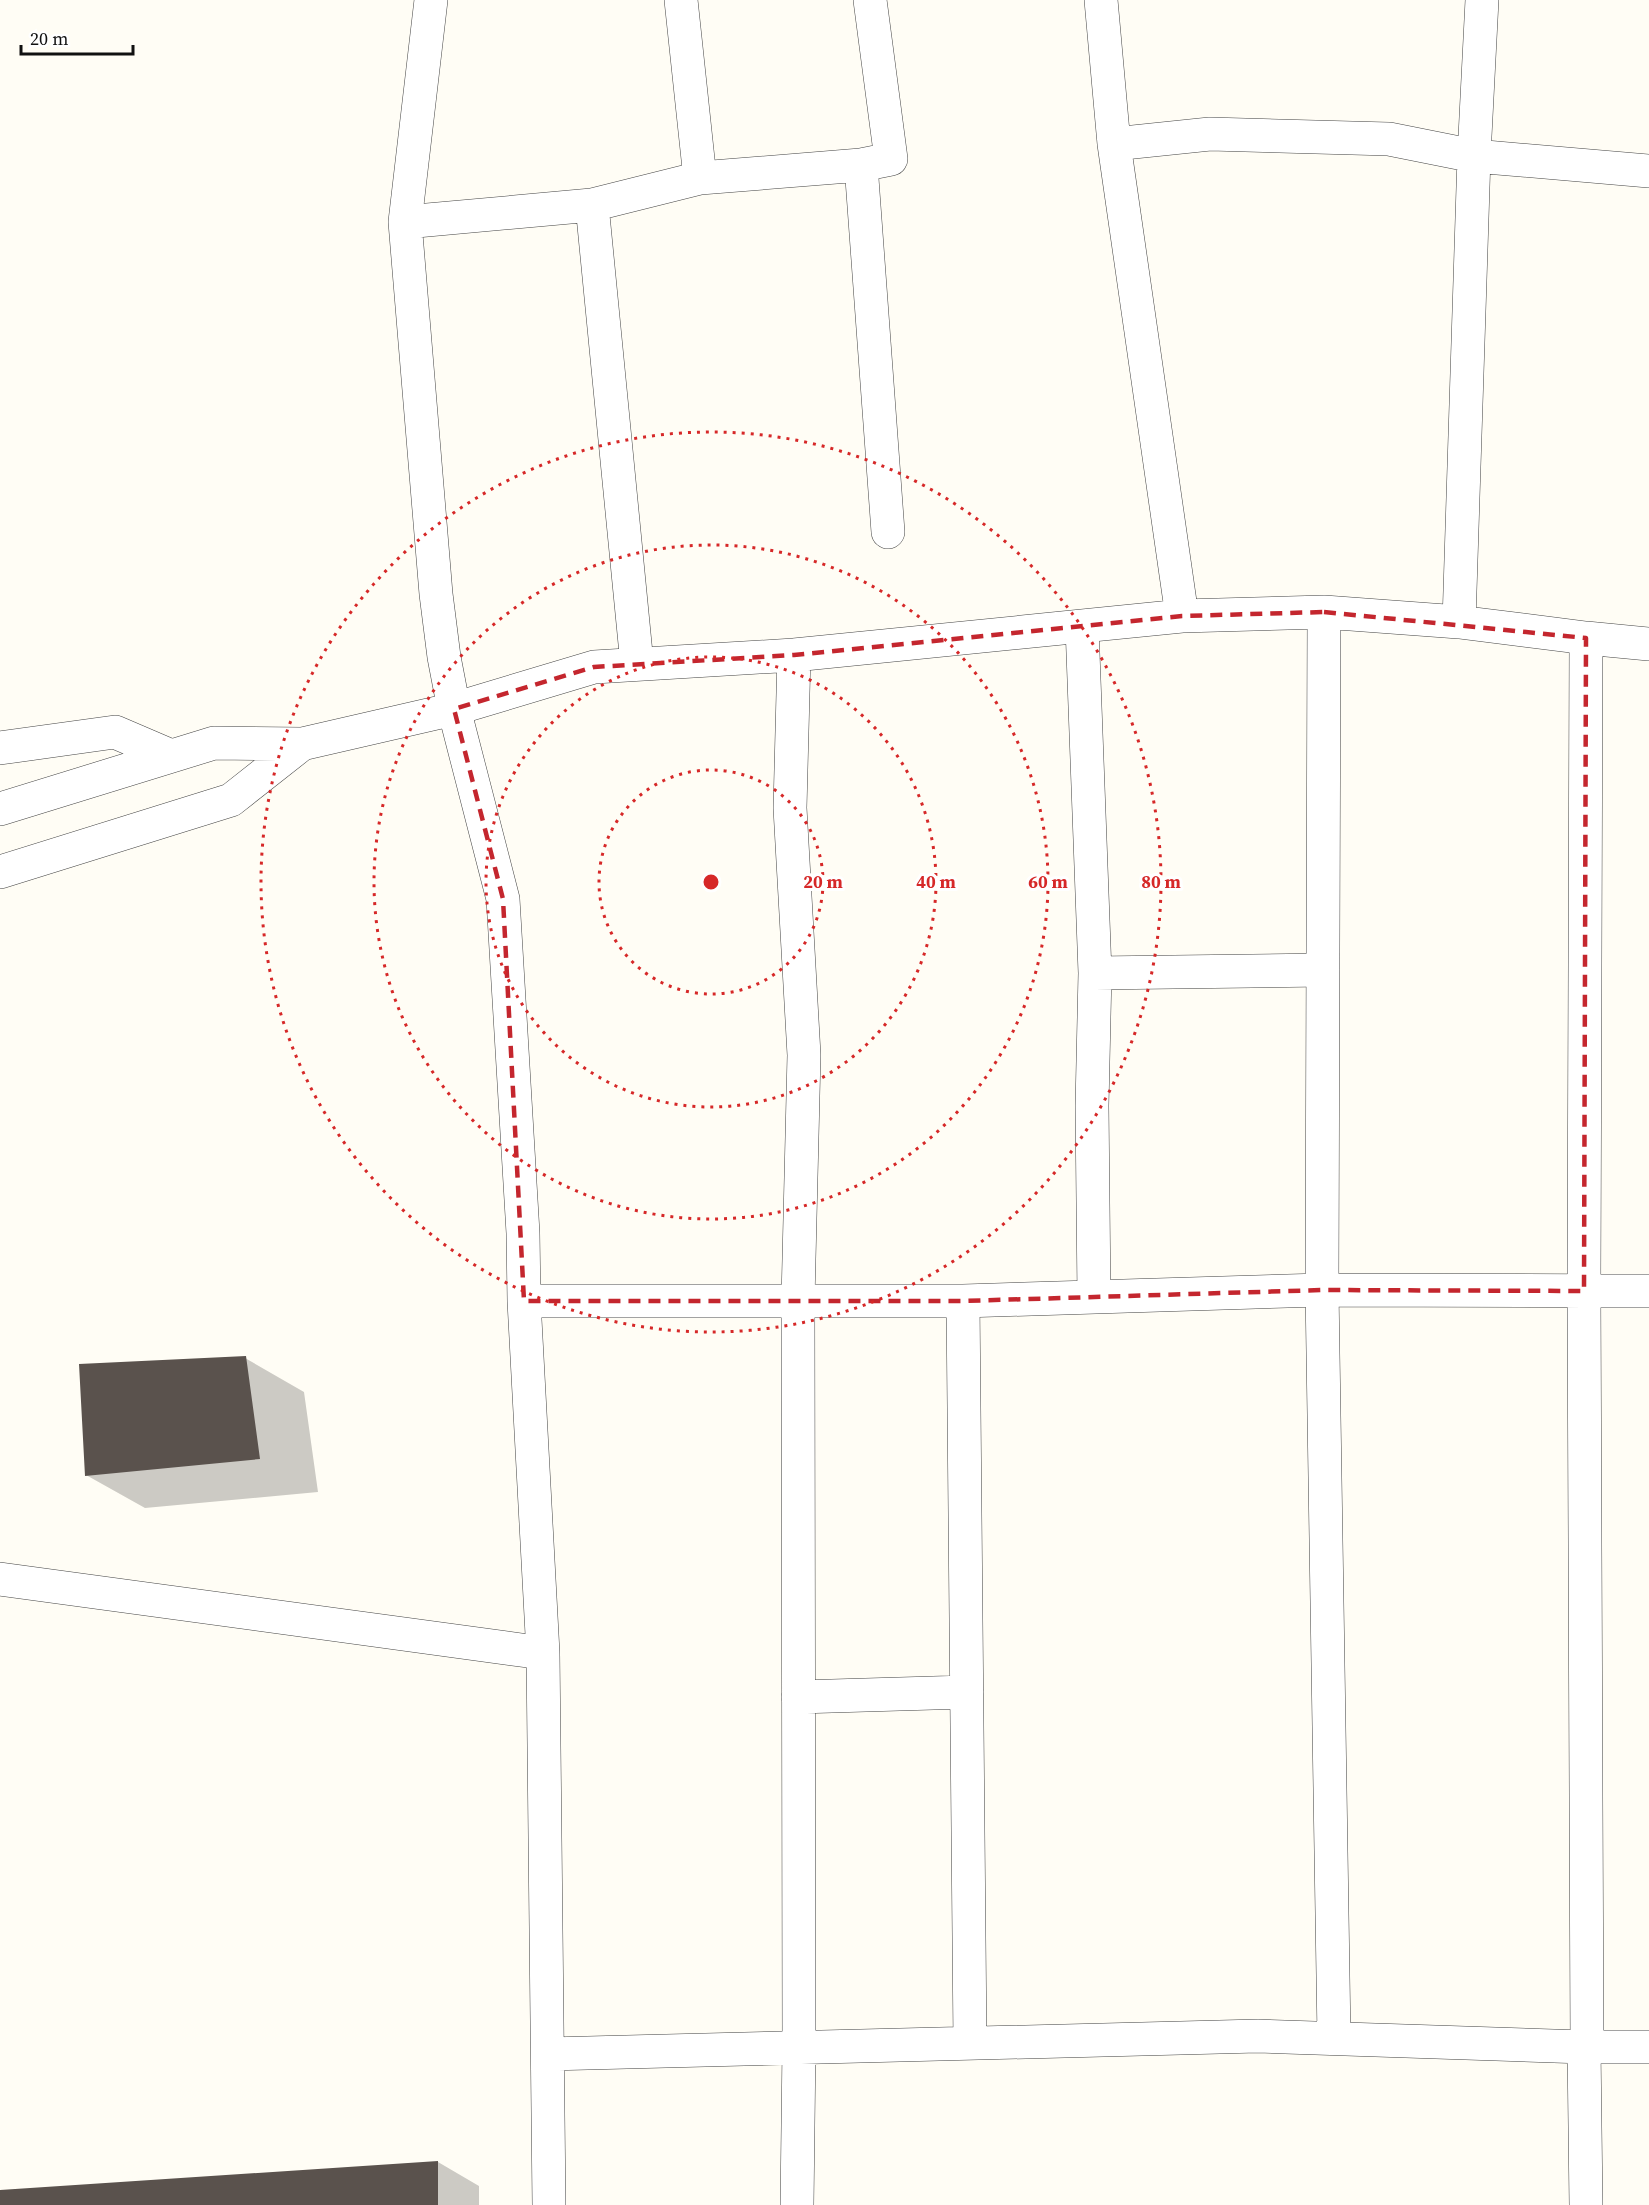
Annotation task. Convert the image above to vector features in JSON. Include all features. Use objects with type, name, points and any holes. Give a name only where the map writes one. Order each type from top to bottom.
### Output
[{"type":"street","points":[[431,0],[405,222],[436,594],[444,657],[454,710],[503,899],[523,1233],[524,1301],[543,1653],[549,2205]]},
{"type":"street","points":[[681,0],[700,178]]},
{"type":"street","points":[[405,222],[592,205],[700,178],[861,165],[891,159],[870,0]]},
{"type":"street","points":[[1101,0],[1114,144],[1182,616]]},
{"type":"street","points":[[1459,622],[1474,156],[1482,0]]},
{"type":"street","points":[[1114,144],[1210,134],[1389,139],[1474,156],[1649,171]]},
{"type":"street","points":[[861,165],[888,532]]},
{"type":"street","points":[[592,205],[637,664]]},
{"type":"street","points":[[1324,612],[1322,1290],[1334,2038]]},
{"type":"street","points":[[0,808],[213,743],[302,744],[454,710],[594,667],[794,655],[1182,616],[1324,612],[1459,622],[1649,644]]},
{"type":"street","points":[[1082,626],[1095,973],[1092,1106],[1094,1297]]},
{"type":"street","points":[[1586,638],[1584,1291],[1586,2205]]},
{"type":"street","points":[[794,655],[789,808],[804,1055],[798,1300],[799,2046],[797,2205]]},
{"type":"street","points":[[0,748],[115,732],[171,756]]},
{"type":"street","points":[[0,872],[231,800],[302,744]]},
{"type":"street","points":[[1095,973],[1323,970]]},
{"type":"street","points":[[524,1301],[963,1301],[1322,1290],[1649,1291]]},
{"type":"street","points":[[963,1301],[970,2042]]},
{"type":"street","points":[[0,1579],[543,1653]]},
{"type":"street","points":[[798,1697],[967,1692]]},
{"type":"street","points":[[548,2054],[1258,2036],[1649,2047]]},
{"type":"highlighted area","points":[[1324,612],[1586,638],[1584,1291],[1322,1290],[963,1301],[524,1301],[503,899],[454,709],[594,667],[794,655],[1182,616]]},
{"type":"building","points":[[246,1356],[260,1459],[85,1476],[79,1364]]},
{"type":"building","points":[[438,2161],[438,2205],[0,2205],[0,2190]]}]
